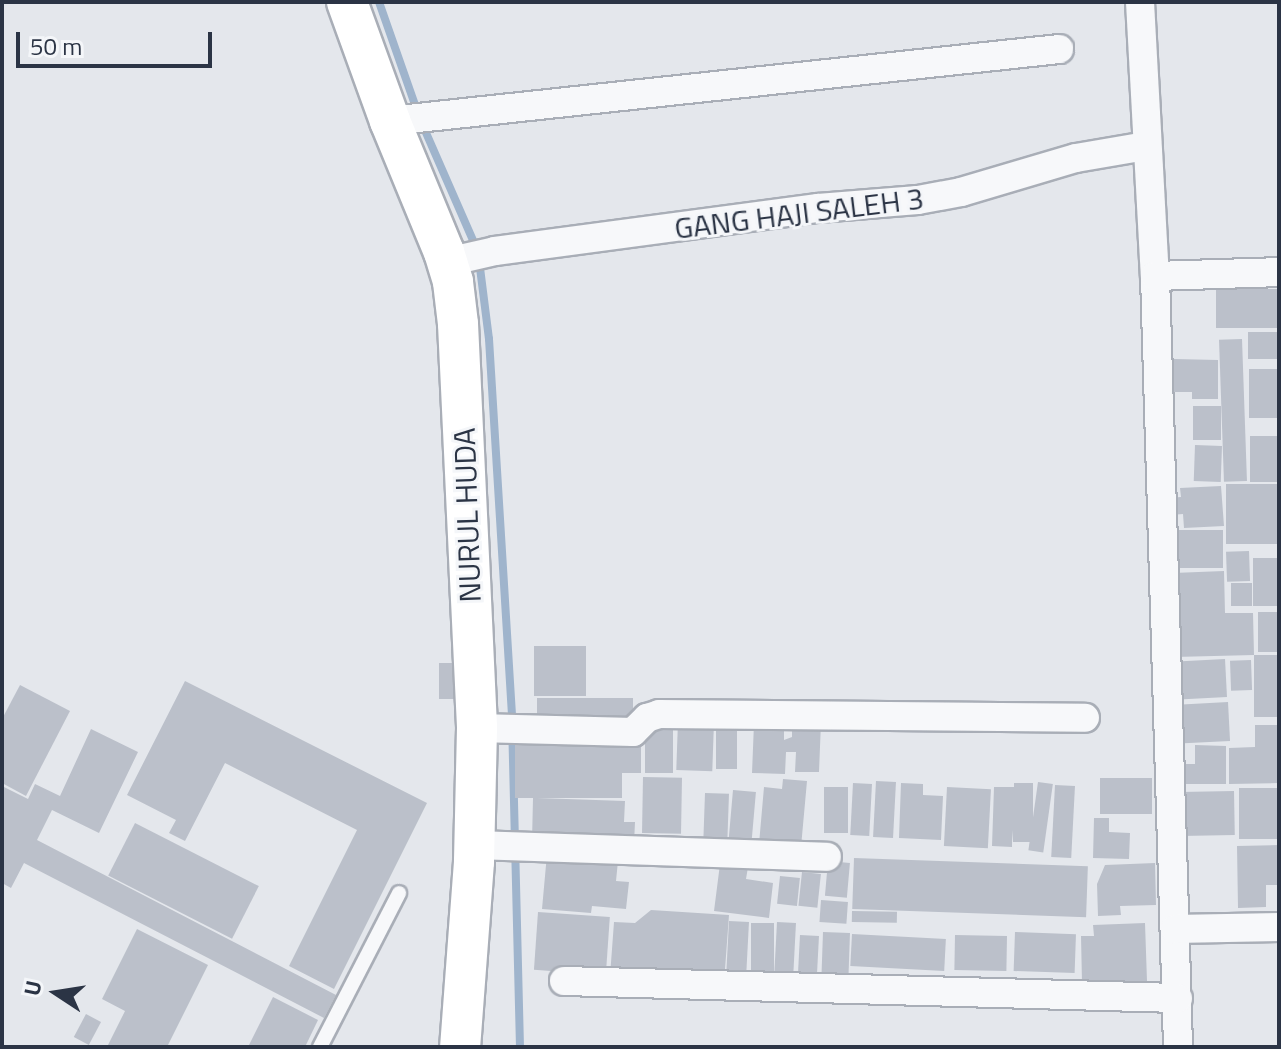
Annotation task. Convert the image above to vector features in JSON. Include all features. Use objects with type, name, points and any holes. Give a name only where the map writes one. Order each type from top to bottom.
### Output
[{"type":"street","name":"NURUL HUDA","points":[[347,2],[410,118],[455,260],[453,282],[485,728],[480,845],[460,1047]]},
{"type":"street","points":[[1140,2],[1155,276],[1178,1047]]},
{"type":"street","points":[[410,118],[1059,49]]},
{"type":"street","name":"GANG HAJI SALEH 3","points":[[455,260],[495,251],[818,208],[918,200],[961,192],[1076,158],[1146,146]]},
{"type":"street","points":[[1155,276],[1279,272]]},
{"type":"street","points":[[485,728],[633,732],[647,718],[659,714],[1085,718]]},
{"type":"street","points":[[480,845],[827,857]]},
{"type":"street","points":[[1175,929],[1279,927]]},
{"type":"street","points":[[564,981],[1178,998]]},
{"type":"lane","points":[[320,1047],[399,893]]},
{"type":"building","points":[[1216,289],[1279,289],[1279,328],[1216,328]]},
{"type":"building","points":[[1248,332],[1279,332],[1279,359],[1248,359]]},
{"type":"building","points":[[1242,339],[1247,481],[1224,482],[1219,340]]},
{"type":"building","points":[[1174,359],[1218,360],[1218,399],[1192,399],[1192,392],[1173,392]]},
{"type":"building","points":[[1249,369],[1279,369],[1279,418],[1249,418]]},
{"type":"building","points":[[1193,406],[1221,406],[1221,440],[1193,440]]},
{"type":"building","points":[[1250,436],[1279,436],[1279,482],[1250,482]]},
{"type":"building","points":[[1195,445],[1222,446],[1221,482],[1194,481]]},
{"type":"building","points":[[1226,484],[1279,484],[1279,544],[1226,544]]},
{"type":"building","points":[[1221,486],[1224,526],[1184,528],[1183,514],[1170,515],[1169,498],[1181,497],[1180,488]]},
{"type":"building","points":[[1179,530],[1223,530],[1223,568],[1179,568]]},
{"type":"building","points":[[1249,551],[1250,581],[1227,582],[1226,552]]},
{"type":"building","points":[[1253,558],[1279,558],[1279,606],[1253,606]]},
{"type":"building","points":[[1224,571],[1225,613],[1253,613],[1254,655],[1174,657],[1173,573]]},
{"type":"building","points":[[1231,583],[1252,583],[1252,606],[1231,606]]},
{"type":"building","points":[[1258,612],[1279,612],[1279,652],[1258,652]]},
{"type":"building","points":[[534,646],[586,646],[586,696],[534,696]]},
{"type":"building","points":[[1254,655],[1279,655],[1279,717],[1254,717]]},
{"type":"building","points":[[1225,659],[1227,697],[1179,699],[1177,662]]},
{"type":"building","points":[[1251,660],[1252,690],[1231,691],[1230,661]]},
{"type":"building","points":[[439,663],[457,663],[457,699],[439,699]]},
{"type":"building","points":[[185,681],[427,803],[334,989],[289,966],[357,830],[225,763],[185,841],[169,833],[176,820],[127,795]]},
{"type":"building","points":[[20,685],[70,711],[26,796],[2,783],[2,719]]},
{"type":"building","points":[[537,698],[633,698],[633,726],[537,726]]},
{"type":"building","points":[[1228,702],[1230,741],[1184,743],[1182,704]]},
{"type":"building","points":[[678,721],[714,722],[712,771],[676,770]]},
{"type":"building","points":[[792,721],[821,722],[819,772],[795,772],[796,752],[786,752],[785,774],[752,773],[754,723],[784,725],[784,740],[792,737]]},
{"type":"building","points":[[716,722],[737,722],[737,769],[716,769]]},
{"type":"building","points":[[645,723],[673,723],[673,773],[645,773]]},
{"type":"building","points":[[1255,725],[1279,725],[1279,783],[1229,784],[1229,748],[1255,747]]},
{"type":"building","points":[[91,729],[138,752],[99,833],[52,810],[37,840],[336,995],[324,1018],[24,863],[11,888],[2,883],[2,786],[28,799],[35,784],[60,796]]},
{"type":"building","points":[[641,734],[641,773],[622,773],[622,798],[537,798],[625,801],[624,822],[635,822],[634,844],[532,841],[533,798],[515,798],[515,735]]},
{"type":"building","points":[[1195,745],[1226,746],[1226,784],[1183,784],[1183,764],[1195,764]]},
{"type":"building","points":[[643,777],[682,778],[681,834],[642,833]]},
{"type":"building","points":[[1100,778],[1152,778],[1152,814],[1100,814]]},
{"type":"building","points":[[783,779],[807,781],[801,847],[759,844],[764,787],[782,789]]},
{"type":"building","points":[[876,781],[896,782],[893,838],[873,837]]},
{"type":"building","points":[[1038,782],[1053,784],[1043,852],[1028,850]]},
{"type":"building","points":[[853,783],[872,784],[869,836],[850,835]]},
{"type":"building","points":[[901,783],[923,784],[923,795],[943,796],[941,840],[899,838]]},
{"type":"building","points":[[1014,783],[1033,783],[1033,842],[1013,842],[1012,830],[1012,847],[992,846],[994,787],[1014,787]]},
{"type":"building","points":[[1055,785],[1075,786],[1071,858],[1051,857]]},
{"type":"building","points":[[824,787],[848,787],[848,833],[824,833]]},
{"type":"building","points":[[947,787],[991,789],[988,848],[944,846]]},
{"type":"building","points":[[1239,788],[1279,788],[1279,839],[1239,839]]},
{"type":"building","points":[[733,790],[756,792],[752,842],[729,840]]},
{"type":"building","points":[[1234,791],[1235,835],[1181,836],[1180,792]]},
{"type":"building","points":[[705,793],[729,794],[727,844],[703,843]]},
{"type":"building","points":[[1094,818],[1109,818],[1109,832],[1130,833],[1129,859],[1093,858]]},
{"type":"building","points":[[135,823],[259,886],[232,939],[108,876]]},
{"type":"building","points":[[1279,845],[1279,885],[1266,885],[1266,907],[1238,908],[1237,846]]},
{"type":"building","points":[[547,854],[618,861],[616,881],[629,882],[626,909],[592,906],[591,913],[542,909]]},
{"type":"building","points":[[854,858],[1088,866],[1086,917],[852,909]]},
{"type":"building","points":[[828,861],[850,863],[847,898],[825,896]]},
{"type":"building","points":[[1155,863],[1156,905],[1120,906],[1121,915],[1098,916],[1097,884],[1105,865]]},
{"type":"building","points":[[720,864],[748,867],[746,879],[773,883],[769,918],[714,911]]},
{"type":"building","points":[[802,872],[821,874],[817,908],[798,906]]},
{"type":"building","points":[[780,876],[800,878],[797,906],[777,904]]},
{"type":"building","points":[[821,900],[848,902],[846,924],[819,922]]},
{"type":"building","points":[[651,910],[729,915],[724,983],[610,976],[614,922],[635,923]]},
{"type":"building","points":[[852,911],[897,912],[897,923],[852,922]]},
{"type":"building","points":[[538,912],[610,917],[606,975],[534,970]]},
{"type":"building","points":[[729,921],[749,922],[746,978],[726,977]]},
{"type":"building","points":[[777,922],[796,923],[793,974],[774,973]]},
{"type":"building","points":[[751,923],[774,923],[774,980],[751,980]]},
{"type":"building","points":[[1145,923],[1147,981],[1082,983],[1081,936],[1094,936],[1093,925]]},
{"type":"building","points":[[137,929],[208,965],[167,1047],[107,1047],[125,1011],[102,999]]},
{"type":"building","points":[[823,932],[850,933],[848,978],[821,977]]},
{"type":"building","points":[[1015,932],[1076,934],[1075,973],[1014,971]]},
{"type":"building","points":[[852,934],[946,939],[944,971],[850,966]]},
{"type":"building","points":[[800,935],[819,936],[817,976],[798,975]]},
{"type":"building","points":[[955,935],[1007,936],[1006,971],[954,970]]},
{"type":"building","points":[[273,997],[318,1020],[305,1047],[248,1047]]},
{"type":"building","points":[[86,1014],[101,1022],[89,1045],[74,1037]]},
{"type":"waterway","points":[[379,2],[420,119],[478,252],[489,339],[512,720],[520,1047]]}]
